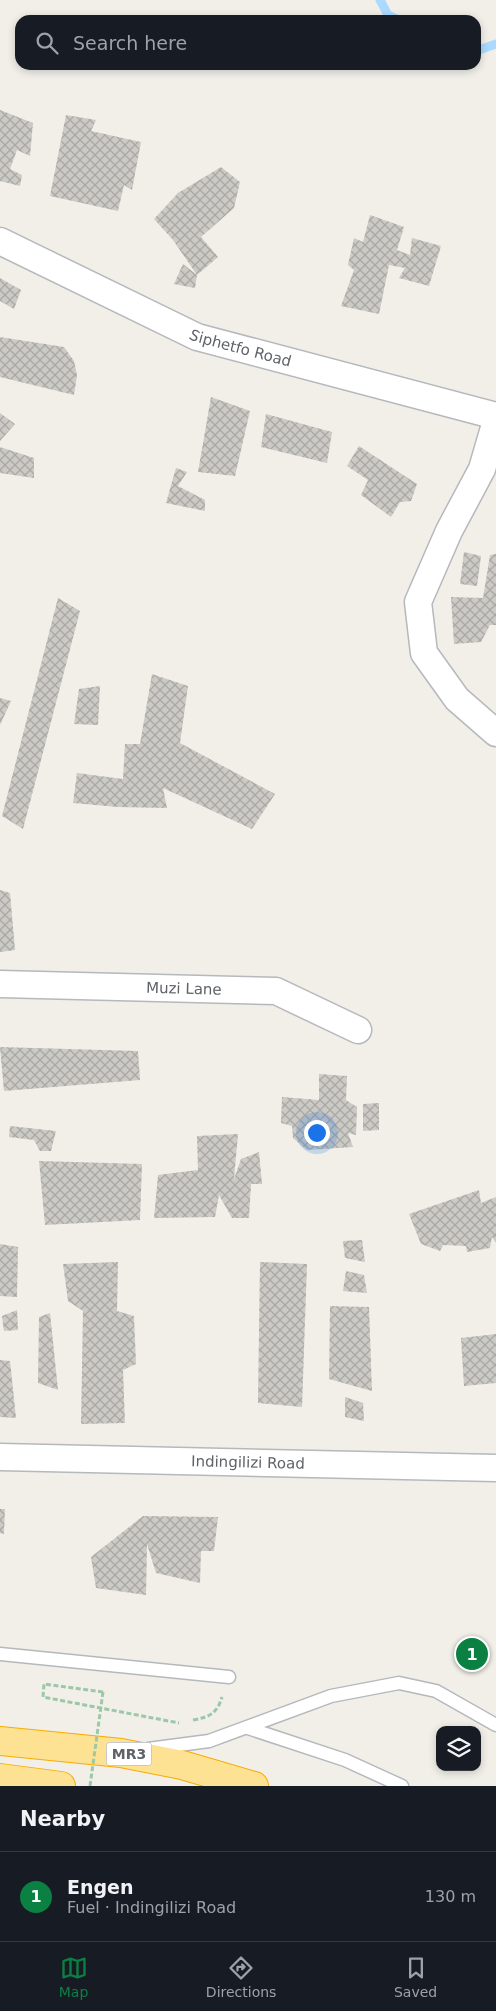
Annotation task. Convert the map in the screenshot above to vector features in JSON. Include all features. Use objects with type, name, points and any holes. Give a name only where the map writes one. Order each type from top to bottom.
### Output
[{"type":"highway","name":"MR3","points":[[0,1741],[121,1753],[182,1764],[254,1786]]},
{"type":"highway","points":[[0,1778],[61,1786]]},
{"type":"street","name":"Siphetfo Road","points":[[0,242],[197,337],[496,416]]},
{"type":"street","points":[[496,422],[482,469],[449,531],[418,602],[424,653],[457,699],[496,733]]},
{"type":"street","name":"Muzi Lane","points":[[0,984],[276,991],[358,1030]]},
{"type":"street","name":"Indingilizi Road","points":[[0,1457],[496,1468]]},
{"type":"lane","points":[[0,1654],[229,1677]]},
{"type":"lane","points":[[121,1753],[209,1741],[331,1696],[399,1683],[436,1691],[496,1725]]},
{"type":"lane","points":[[248,1728],[345,1760],[402,1786]]},
{"type":"path","points":[[90,1786],[104,1692],[44,1684],[43,1697],[180,1723],[205,1718],[219,1709],[229,1677]]},
{"type":"building","points":[[0,110],[33,123],[30,156],[17,150],[10,169],[22,175],[20,186],[0,181]]},
{"type":"building","points":[[66,115],[96,120],[91,131],[141,142],[132,190],[124,185],[118,211],[50,196]]},
{"type":"building","points":[[221,167],[240,182],[234,208],[201,237],[218,257],[197,275],[173,240],[154,219],[178,193]]},
{"type":"building","points":[[370,215],[404,227],[397,250],[410,255],[412,238],[441,246],[429,286],[399,278],[405,268],[389,265],[379,314],[341,306],[354,270],[348,265],[354,238],[363,242]]},
{"type":"building","points":[[183,264],[197,275],[195,288],[174,284]]},
{"type":"building","points":[[0,278],[21,290],[14,309],[0,301]]},
{"type":"building","points":[[0,337],[64,347],[74,361],[77,375],[74,395],[0,377]]},
{"type":"building","points":[[211,397],[250,411],[235,476],[198,472]]},
{"type":"building","points":[[0,413],[15,424],[0,441]]},
{"type":"building","points":[[266,414],[332,432],[327,463],[261,447]]},
{"type":"building","points":[[359,446],[417,484],[411,501],[400,502],[391,517],[361,495],[368,480],[347,466]]},
{"type":"building","points":[[0,447],[34,458],[34,478],[0,473]]},
{"type":"building","points":[[176,468],[187,472],[178,486],[205,500],[205,511],[166,503]]},
{"type":"building","points":[[464,552],[481,556],[477,586],[460,584]]},
{"type":"building","points":[[496,554],[496,625],[490,625],[481,642],[454,644],[451,597],[483,598],[490,555]]},
{"type":"building","points":[[58,598],[80,611],[23,829],[2,816]]},
{"type":"building","points":[[152,674],[188,686],[180,743],[275,794],[252,829],[163,788],[167,808],[118,807],[73,803],[77,773],[123,779],[125,744],[140,744]]},
{"type":"building","points":[[100,686],[98,725],[74,724],[79,689]]},
{"type":"building","points":[[0,698],[11,701],[0,725]]},
{"type":"building","points":[[0,890],[10,893],[15,950],[0,952]]},
{"type":"building","points":[[0,1047],[138,1051],[140,1080],[4,1091]]},
{"type":"building","points":[[319,1074],[347,1076],[346,1100],[357,1107],[356,1135],[348,1133],[353,1147],[307,1150],[293,1138],[292,1126],[281,1123],[282,1097],[319,1100]]},
{"type":"building","points":[[379,1103],[379,1130],[363,1131],[363,1104]]},
{"type":"building","points":[[10,1126],[56,1131],[51,1151],[40,1151],[34,1140],[9,1137]]},
{"type":"building","points":[[238,1134],[234,1179],[241,1159],[259,1152],[262,1184],[251,1184],[249,1218],[232,1218],[219,1195],[215,1217],[154,1218],[158,1175],[198,1170],[197,1136]]},
{"type":"building","points":[[39,1161],[142,1164],[140,1220],[45,1225]]},
{"type":"building","points":[[479,1190],[481,1203],[496,1197],[496,1243],[492,1237],[490,1248],[467,1252],[466,1246],[443,1245],[440,1251],[421,1244],[409,1214]]},
{"type":"building","points":[[362,1240],[365,1262],[345,1258],[343,1241]]},
{"type":"building","points":[[0,1244],[18,1247],[17,1297],[0,1296]]},
{"type":"building","points":[[118,1262],[117,1311],[134,1316],[136,1364],[123,1370],[125,1423],[81,1424],[83,1311],[68,1301],[63,1264]]},
{"type":"building","points":[[260,1262],[307,1264],[302,1407],[258,1403]]},
{"type":"building","points":[[346,1271],[364,1275],[367,1293],[343,1291]]},
{"type":"building","points":[[330,1306],[369,1307],[372,1391],[329,1379]]},
{"type":"building","points":[[17,1310],[18,1330],[4,1331],[2,1316]]},
{"type":"building","points":[[50,1313],[58,1390],[38,1383],[39,1317]]},
{"type":"building","points":[[496,1334],[496,1383],[464,1386],[461,1338]]},
{"type":"building","points":[[0,1360],[10,1361],[16,1418],[0,1417]]},
{"type":"building","points":[[345,1397],[363,1403],[364,1421],[345,1417]]},
{"type":"building","points":[[0,1509],[5,1509],[4,1534],[0,1533]]},
{"type":"building","points":[[143,1516],[218,1517],[214,1551],[201,1551],[200,1583],[156,1573],[147,1544],[146,1595],[96,1588],[91,1557]]},
{"type":"waterway","points":[[380,0],[388,15]]},
{"type":"waterway","points":[[481,49],[496,44]]},
{"type":"place","name":"Engen","points":[[472,1654]]}]
